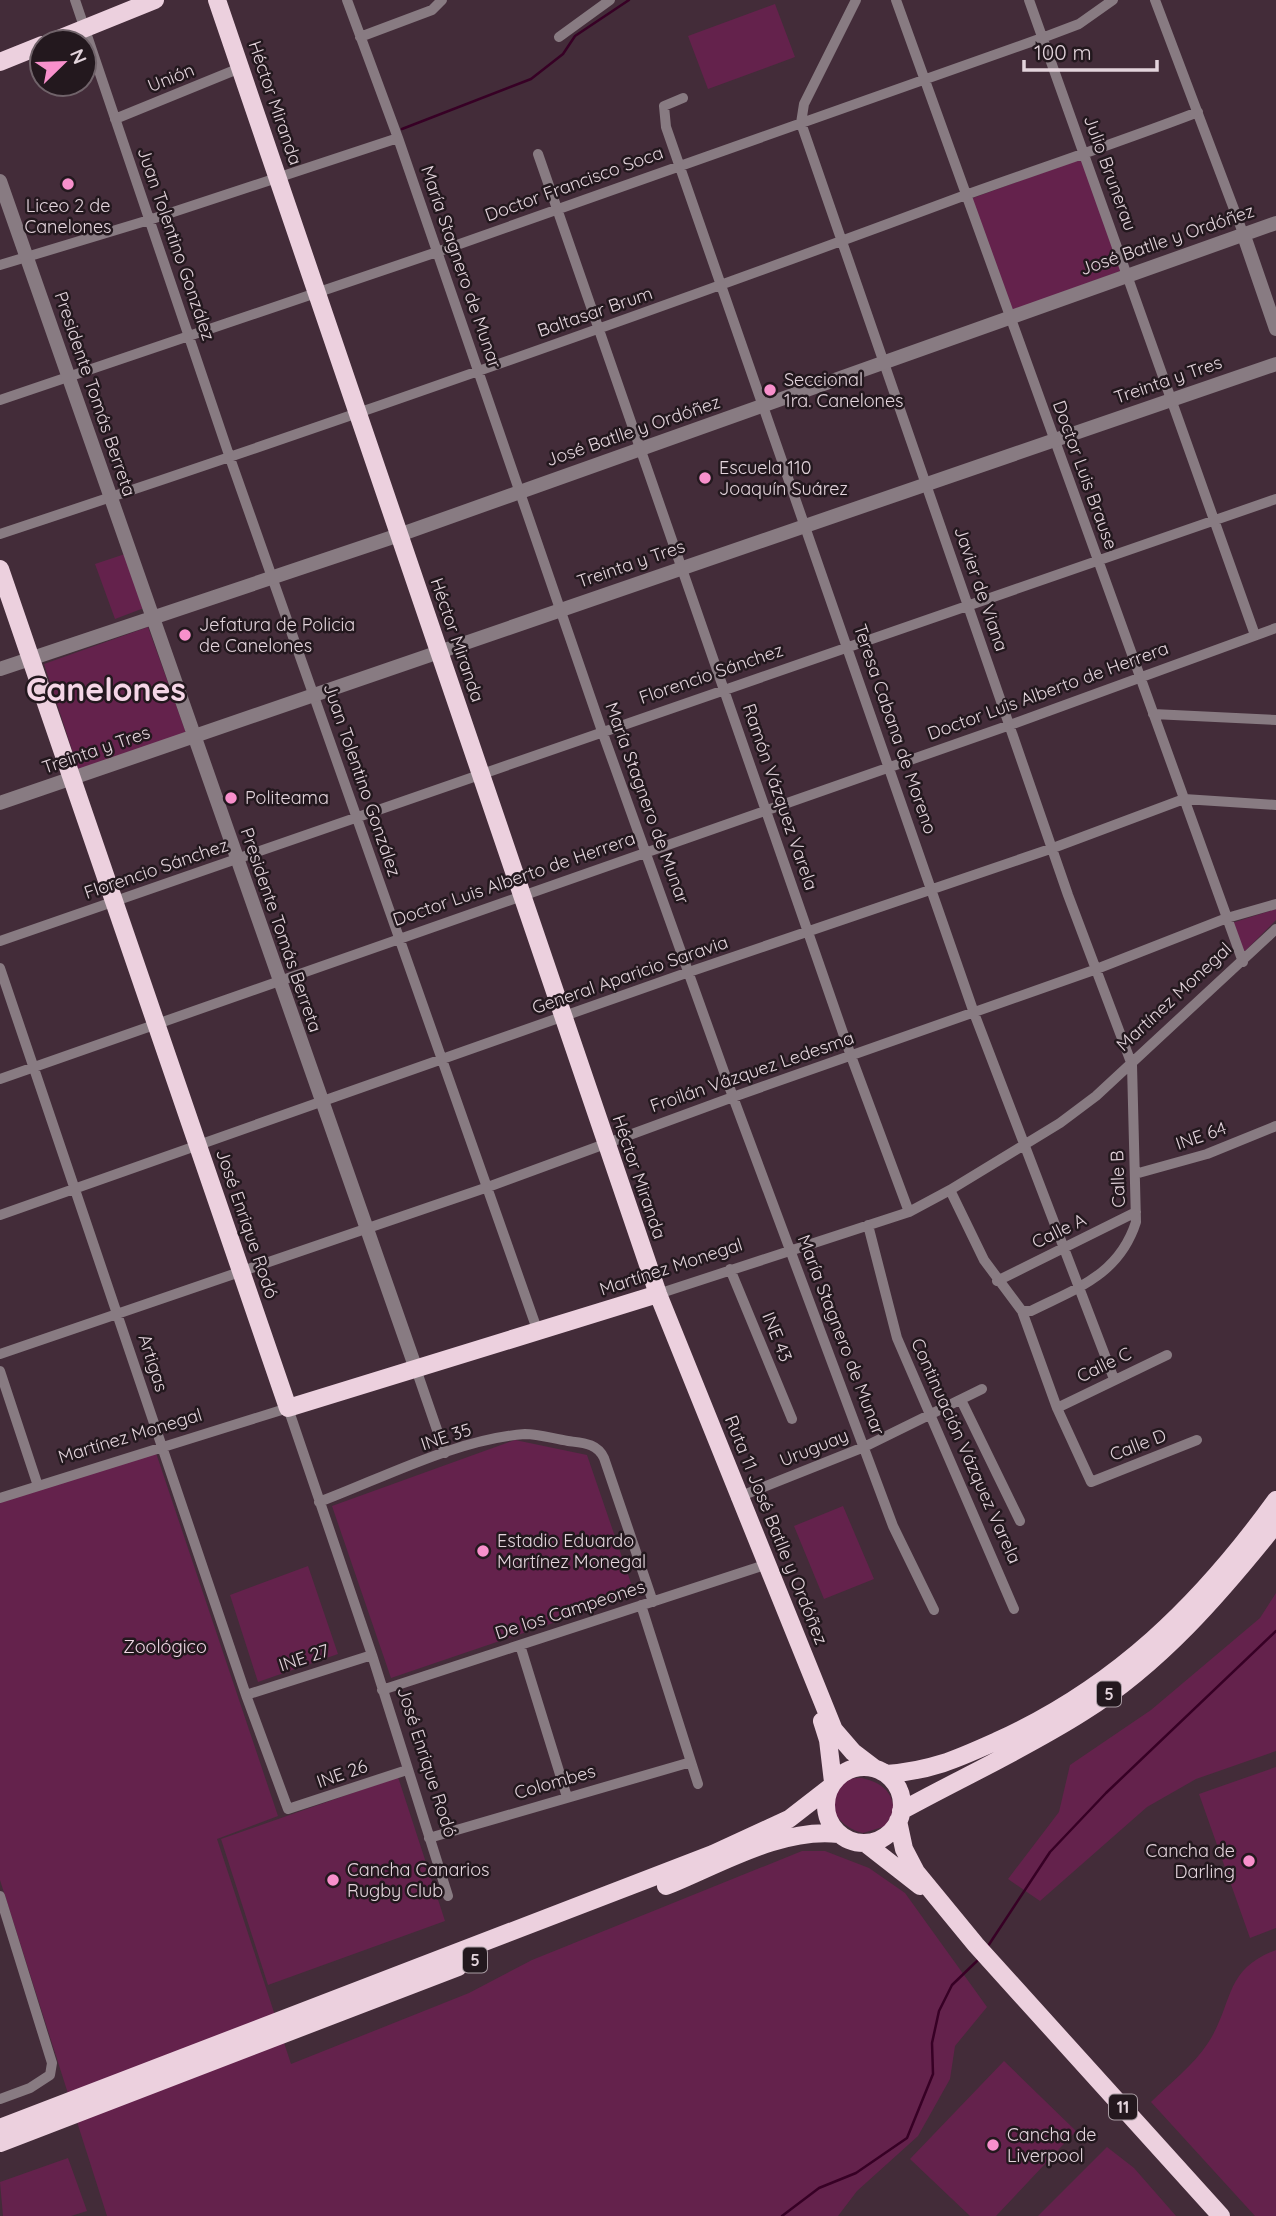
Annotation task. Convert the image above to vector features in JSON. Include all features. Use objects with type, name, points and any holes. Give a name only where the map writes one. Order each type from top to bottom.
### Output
[{"type":"highway","points":[[85,28],[155,0]]},
{"type":"highway","name":"Héctor Miranda","points":[[217,0],[480,772],[654,1295]]},
{"type":"highway","points":[[0,62],[28,51]]},
{"type":"highway","name":"José Enrique Rodó","points":[[0,569],[288,1408]]},
{"type":"highway","name":"Martínez Monegal","points":[[288,1408],[654,1295]]},
{"type":"highway","name":"Ruta 11 José Batlle y Ordóñez","points":[[654,1295],[834,1730],[853,1752],[880,1771]]},
{"type":"highway","name":"5","points":[[880,1771],[921,1772],[963,1757],[1046,1719],[1114,1674],[1200,1595],[1234,1557],[1276,1500]]},
{"type":"highway","name":"5","points":[[900,1816],[1101,1700],[1194,1620],[1276,1524]]},
{"type":"highway","name":"Ruta 11 José Batlle y Ordóñez","points":[[764,1565],[824,1726],[831,1785]]},
{"type":"highway","points":[[856,1767],[880,1771],[897,1787],[900,1816],[885,1837],[865,1843],[839,1834],[826,1812],[831,1785],[856,1767]]},
{"type":"highway","name":"5","points":[[254,2040],[741,1842],[789,1819],[831,1785]]},
{"type":"highway","name":"11","points":[[900,1816],[909,1860],[935,1896],[1221,2216]]},
{"type":"highway","name":"5","points":[[0,2128],[230,2049],[763,1847],[810,1833],[839,1834]]},
{"type":"highway","name":"11","points":[[865,1843],[935,1896]]},
{"type":"highway","name":"5","points":[[0,2143],[230,2049]]},
{"type":"street","name":"Juan Tolentino González","points":[[75,0],[85,28]]},
{"type":"street","name":"María Stagnero de Munar","points":[[347,0],[398,138],[602,731],[733,1097],[894,1526],[934,1610]]},
{"type":"street","points":[[360,37],[442,0]]},
{"type":"street","points":[[559,37],[610,0]]},
{"type":"street","points":[[801,123],[804,104],[856,0]]},
{"type":"street","name":"Doctor Luis Brause","points":[[895,0],[926,78],[965,196],[1243,962]]},
{"type":"street","name":"Julio Brunerau","points":[[1029,0],[1255,635]]},
{"type":"street","name":"Doctor Francisco Soca","points":[[0,400],[437,252],[1042,38],[1079,24],[1113,0]]},
{"type":"street","points":[[1155,0],[1243,233],[1276,329]]},
{"type":"street","name":"Juan Tolentino González","points":[[98,67],[230,458],[538,1332]]},
{"type":"street","name":"Unión","points":[[115,119],[240,68]]},
{"type":"street","name":"Teresa Cabana de Moreno","points":[[683,98],[664,106],[662,113],[679,165],[974,1013],[1114,1379]]},
{"type":"street","name":"Baltasar Brum","points":[[0,534],[358,415],[600,327],[721,288],[965,196],[1198,113]]},
{"type":"street","name":"Javier de Viana","points":[[801,123],[1094,970],[1132,1065]]},
{"type":"street","points":[[0,265],[149,220],[398,138]]},
{"type":"street","name":"Ramón Vázquez Varela","points":[[538,154],[851,1056],[909,1212]]},
{"type":"street","name":"Presidente Tomás Berreta","points":[[0,181],[445,1453]]},
{"type":"street","name":"José Batlle y Ordóñez","points":[[0,669],[399,535],[1128,273],[1276,223]]},
{"type":"street","name":"Treinta y Tres","points":[[0,803],[1276,363]]},
{"type":"street","name":"Florencio Sánchez","points":[[0,941],[480,772],[1276,499]]},
{"type":"street","name":"Doctor Luis Alberto de Herrera","points":[[0,1079],[1010,725],[1139,675],[1276,628]]},
{"type":"street","points":[[1153,714],[1276,720]]},
{"type":"street","name":"General Aparicio Saravia","points":[[0,1215],[689,972],[1053,848],[1184,799],[1276,805]]},
{"type":"street","name":"Froilán Vázquez Ledesma","points":[[0,1354],[488,1187],[604,1143],[1094,970],[1227,918],[1276,904]]},
{"type":"street","name":"Martínez Monegal","points":[[654,1295],[909,1212],[950,1189],[1060,1123],[1132,1065],[1276,929]]},
{"type":"street","name":"Artigas","points":[[0,968],[246,1695],[288,1809]]},
{"type":"street","name":"Calle B","points":[[1022,1311],[1031,1311],[1104,1273],[1131,1239],[1136,1212],[1132,1065]]},
{"type":"street","name":"INE 64","points":[[1135,1174],[1207,1154],[1276,1126]]},
{"type":"street","points":[[950,1189],[984,1260],[997,1281],[1022,1311],[1057,1408]]},
{"type":"street","name":"Calle A","points":[[997,1281],[1136,1212]]},
{"type":"street","name":"Continuación Vázquez Varela","points":[[868,1225],[897,1338],[1014,1609]]},
{"type":"street","name":"INE 43","points":[[730,1269],[792,1419]]},
{"type":"street","name":"Calle C","points":[[1057,1408],[1167,1355]]},
{"type":"street","points":[[0,1371],[38,1486]]},
{"type":"street","name":"Uruguay","points":[[736,1498],[864,1447],[982,1389]]},
{"type":"street","points":[[961,1400],[1020,1521]]},
{"type":"street","name":"Martínez Monegal","points":[[0,1497],[288,1408]]},
{"type":"street","name":"José Enrique Rodó","points":[[288,1408],[372,1655],[448,1896]]},
{"type":"street","name":"Calle D","points":[[1057,1408],[1091,1482],[1197,1440]]},
{"type":"street","name":"INE 35","points":[[319,1502],[445,1453],[528,1434],[589,1444],[598,1448],[604,1458],[653,1602]]},
{"type":"street","name":"De los Campeones","points":[[382,1690],[764,1565]]},
{"type":"street","points":[[641,1605],[698,1784]]},
{"type":"street","points":[[520,1645],[567,1797]]},
{"type":"street","name":"INE 27","points":[[246,1695],[372,1655]]},
{"type":"street","name":"Colombes","points":[[429,1838],[691,1762]]},
{"type":"street","name":"INE 26","points":[[288,1809],[407,1770]]},
{"type":"street","points":[[0,1896],[50,2052],[50,2076],[30,2088],[0,2099]]},
{"type":"green space","points":[[775,4],[795,57],[708,89],[688,36]]},
{"type":"green space","points":[[1083,158],[1123,270],[1011,311],[970,199]]},
{"type":"green space","points":[[125,554],[144,608],[115,619],[95,564]]},
{"type":"green space","points":[[148,627],[186,733],[79,771],[44,664]]},
{"type":"green space","points":[[1276,909],[1276,920],[1244,952],[1232,923]]},
{"type":"green space","name":"Estadio Eduardo Martínez Monegal","points":[[515,1440],[587,1455],[635,1595],[391,1678],[332,1506]]},
{"type":"green space","name":"Zoológico","points":[[156,1453],[278,1816],[217,1839],[291,2064],[469,1993],[532,1960],[802,1851],[825,1851],[869,1868],[905,1893],[987,2007],[955,2046],[950,2079],[918,2136],[857,2191],[838,2216],[107,2216],[0,1880],[0,1502]]},
{"type":"green space","points":[[843,1506],[874,1579],[824,1599],[794,1526]]},
{"type":"green space","points":[[308,1566],[338,1654],[258,1682],[230,1595]]},
{"type":"green space","points":[[1276,1593],[1276,1751],[1196,1779],[1147,1807],[1040,1901],[1008,1879],[1059,1812],[1070,1765],[1151,1710],[1260,1618]]},
{"type":"green space","name":"Cancha de Darling","points":[[1276,1767],[1276,1928],[1250,1938],[1199,1794]]},
{"type":"green space","name":"Cancha Canarios Rugby Club","points":[[398,1777],[445,1921],[268,1985],[221,1839]]},
{"type":"green space","points":[[862,1778],[875,1782],[888,1792],[894,1810],[886,1826],[863,1833],[850,1828],[841,1820],[831,1801],[837,1784],[847,1779]]},
{"type":"green space","points":[[1276,1950],[1276,2216],[1255,2216],[1151,2102],[1189,2067],[1208,2043],[1232,1989],[1247,1967]]},
{"type":"green space","name":"Cancha de Liverpool","points":[[1004,2061],[1076,2131],[996,2216],[970,2216],[910,2159]]},
{"type":"green space","points":[[1107,2147],[1134,2168],[1176,2216],[1038,2216]]},
{"type":"green space","points":[[68,2158],[87,2211],[71,2216],[3,2216],[0,2182]]},
{"type":"waterway","points":[[402,129],[531,79],[563,54],[575,36],[629,0]]},
{"type":"waterway","points":[[988,1946],[1050,1852],[1106,1793],[1276,1631]]},
{"type":"waterway","points":[[782,2216],[819,2188],[856,2173],[907,2138],[933,2074],[932,2043],[939,2011],[952,1985],[978,1960]]},
{"type":"place","name":"Liceo 2 de Canelones","points":[[68,184]]},
{"type":"place","name":"Seccional 1ra. Canelones","points":[[770,390]]},
{"type":"place","name":"Escuela 110 Joaquín Suárez","points":[[705,478]]},
{"type":"place","name":"Jefatura de Policia de Canelones","points":[[185,635]]},
{"type":"place","name":"Politeama","points":[[231,798]]},
{"type":"place","name":"Estadio Eduardo Martínez Monegal","points":[[483,1551]]},
{"type":"place","name":"Cancha de Darling","points":[[1249,1861]]},
{"type":"place","name":"Cancha Canarios Rugby Club","points":[[333,1880]]},
{"type":"place","name":"Cancha de Liverpool","points":[[993,2145]]},
{"type":"district","name":"Canelones","points":[[106,690]]}]
